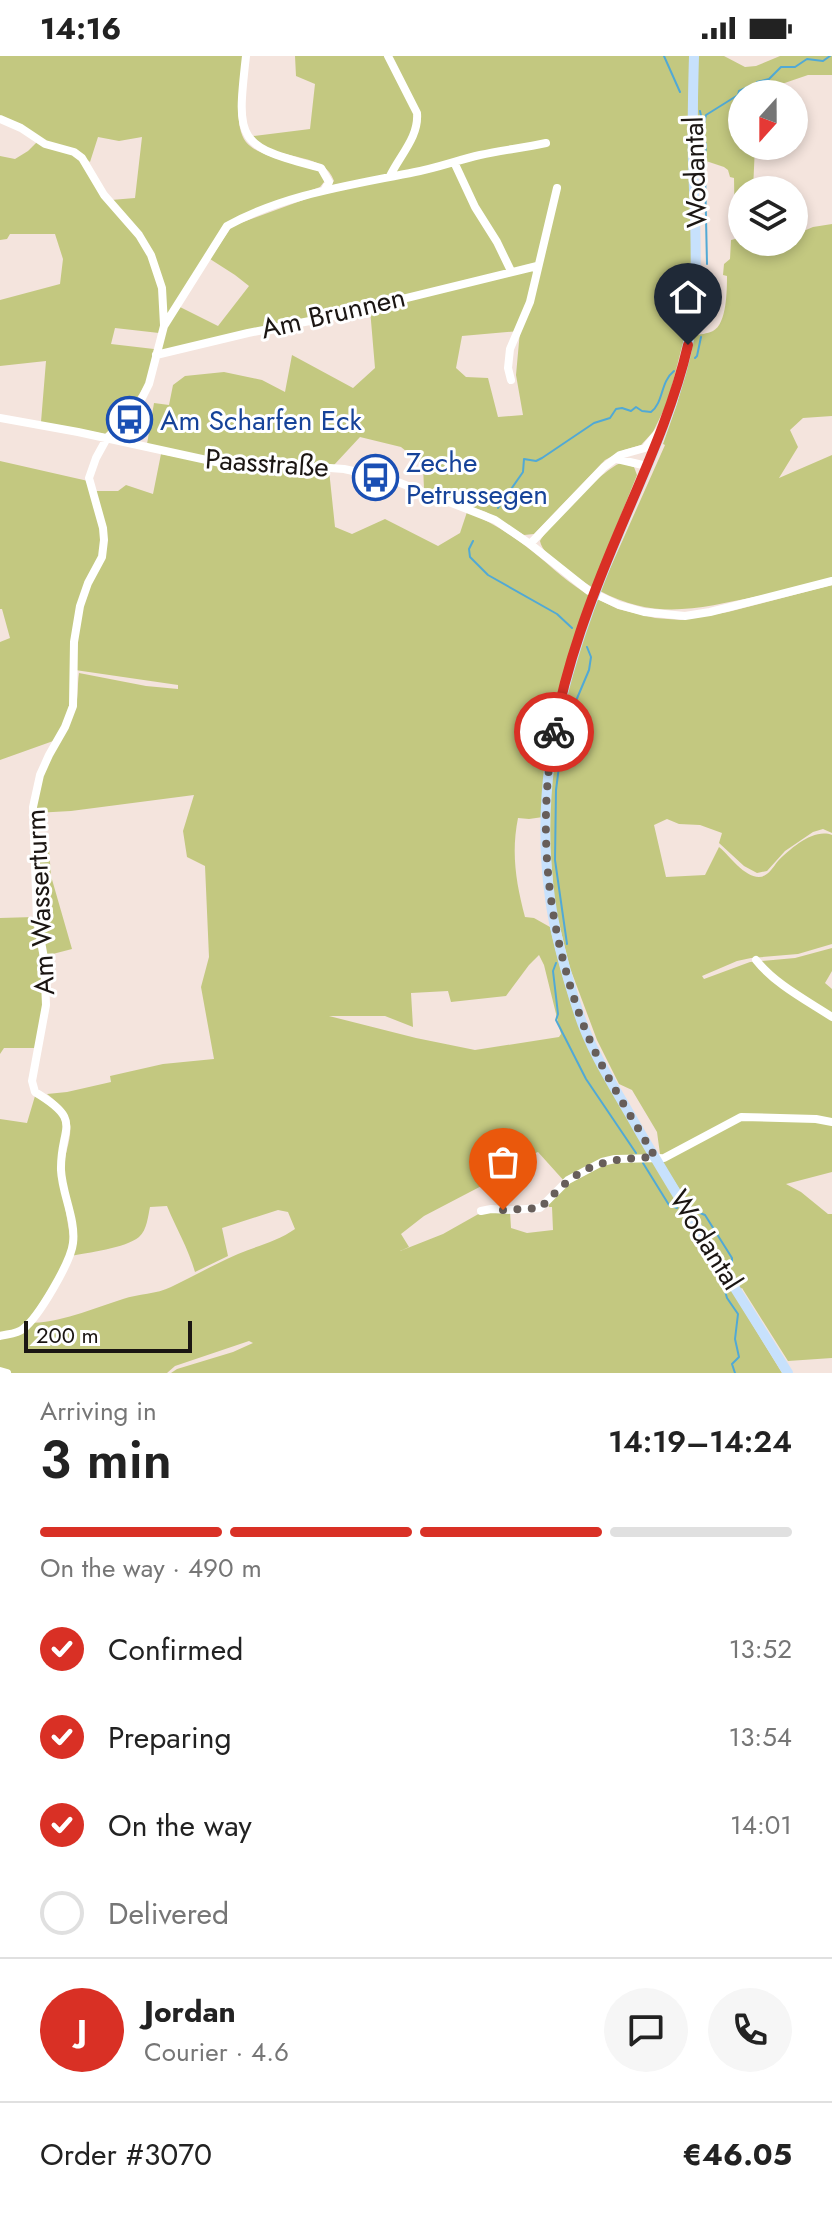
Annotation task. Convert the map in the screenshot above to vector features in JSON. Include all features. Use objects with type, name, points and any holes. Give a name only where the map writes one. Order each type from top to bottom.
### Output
[{"type":"main road","name":"Wodantal","points":[[694,56],[695,302],[685,359],[649,462],[608,558],[574,650],[556,718],[544,823],[549,896],[580,1017],[605,1071],[788,1373]]},
{"type":"street","points":[[246,56],[241,103],[242,125],[246,135],[261,149],[321,168],[329,182],[325,189]]},
{"type":"street","points":[[388,56],[417,113],[415,133],[390,176]]},
{"type":"street","points":[[0,119],[45,144],[65,148],[82,158],[104,195],[139,235],[151,255],[162,288],[164,326]]},
{"type":"street","points":[[107,438],[142,398],[149,384],[164,326],[227,226],[325,189],[546,143]]},
{"type":"street","points":[[454,162],[511,271]]},
{"type":"street","points":[[511,380],[508,368],[510,349],[530,302],[557,188]]},
{"type":"street","name":"Am Brunnen","points":[[156,355],[325,318],[537,266]]},
{"type":"street","name":"Paasstraße","points":[[0,418],[225,464],[287,465],[362,472],[390,479],[482,513],[530,544],[580,585],[608,601],[644,612],[685,616],[740,606],[832,581]]},
{"type":"street","points":[[530,544],[604,467],[620,455],[645,448],[662,427]]},
{"type":"street","name":"Am Wasserturm","points":[[0,1336],[21,1331],[30,1321],[61,1275],[73,1244],[61,1172],[68,1128],[66,1117],[35,1092],[32,1081],[46,1005],[44,958],[37,920],[33,807],[40,775],[73,706],[74,642],[80,606],[102,557],[104,540],[89,478],[107,438]]},
{"type":"street","points":[[633,452],[649,462]]},
{"type":"street","points":[[616,459],[649,462]]},
{"type":"street","points":[[756,960],[784,985],[832,1017]]},
{"type":"street","points":[[481,1211],[540,1208],[568,1180],[602,1162],[664,1158],[741,1117],[832,1122]]},
{"type":"street","points":[[0,1371],[7,1373]]},
{"type":"green space","points":[[0,56],[243,56],[238,113],[246,142],[269,156],[315,170],[324,176],[324,182],[320,187],[236,218],[168,316],[153,256],[111,200],[135,198],[142,137],[119,141],[98,137],[90,162],[78,152],[56,146],[0,117]]},
{"type":"green space","points":[[295,56],[690,56],[688,150],[692,282],[686,331],[668,401],[653,432],[641,445],[605,460],[534,534],[524,535],[486,512],[424,489],[423,465],[401,447],[360,437],[334,465],[223,461],[147,444],[154,403],[169,405],[173,385],[185,376],[224,372],[262,380],[285,392],[292,355],[353,388],[375,368],[370,309],[158,352],[168,325],[180,307],[218,326],[249,286],[210,259],[232,226],[325,192],[334,181],[329,172],[313,161],[271,150],[253,136],[310,129],[315,84],[296,76]],"holes":[[[520,331],[516,375],[523,415],[498,417],[488,378],[466,377],[456,368],[462,336]]]},
{"type":"green space","points":[[698,56],[724,56],[745,67],[780,56],[832,56],[832,75],[808,75],[793,80],[728,80],[728,160],[754,160],[754,176],[730,176],[724,167],[697,158]]},
{"type":"green space","points":[[37,142],[69,152],[86,164],[149,257],[162,294],[163,313],[159,333],[115,328],[111,344],[154,349],[147,382],[128,412],[105,434],[41,422],[46,361],[0,366],[0,300],[60,284],[63,259],[55,234],[10,234],[7,239],[0,240],[0,156],[15,159]]},
{"type":"green space","points":[[832,224],[832,416],[803,418],[790,430],[798,447],[779,478],[832,455],[832,580],[698,608],[640,606],[600,591],[665,445],[694,336],[711,332],[721,321],[727,276],[723,275],[724,264],[730,256],[808,256],[808,229]]},
{"type":"green space","points":[[161,454],[226,466],[329,470],[335,527],[352,534],[385,519],[438,546],[460,533],[467,512],[509,534],[592,597],[569,655],[550,746],[543,817],[518,818],[516,868],[525,917],[534,918],[550,927],[580,1028],[648,1155],[601,1161],[565,1182],[538,1152],[491,1163],[491,1181],[424,1216],[401,1234],[409,1247],[400,1251],[443,1234],[491,1210],[510,1212],[511,1228],[527,1233],[553,1230],[552,1207],[548,1203],[585,1171],[617,1160],[652,1159],[685,1215],[694,1212],[661,1160],[731,1123],[779,1118],[829,1123],[832,1124],[832,1172],[786,1184],[832,1214],[832,1358],[788,1361],[742,1288],[733,1293],[782,1373],[171,1373],[253,1343],[249,1341],[175,1366],[167,1373],[0,1373],[0,1119],[27,1123],[35,1096],[56,1110],[62,1119],[64,1128],[59,1170],[71,1243],[59,1274],[27,1323],[64,1318],[129,1297],[166,1289],[295,1229],[288,1212],[278,1210],[222,1228],[228,1256],[195,1272],[167,1206],[150,1207],[144,1231],[133,1241],[106,1250],[70,1256],[74,1234],[64,1162],[70,1123],[64,1110],[47,1094],[111,1082],[110,1076],[163,1064],[214,1059],[201,987],[209,957],[205,866],[187,857],[183,831],[194,795],[35,813],[45,771],[76,707],[79,673],[178,689],[178,685],[75,670],[82,606],[106,545],[105,524],[95,491],[118,491],[126,485],[153,494]],"holes":[[[539,955],[561,1034],[559,1037],[475,1050],[329,1016],[385,1016],[413,1027],[411,993],[448,991],[451,1002],[506,996]]]},
{"type":"green space","points":[[0,461],[88,481],[102,527],[100,556],[78,606],[71,705],[56,740],[0,760],[0,642],[10,638],[0,609]]},
{"type":"green space","points":[[621,463],[634,467],[637,475],[592,587],[554,561],[540,541],[578,498]]},
{"type":"green space","points":[[832,585],[832,833],[823,829],[813,832],[785,851],[767,871],[757,873],[744,866],[719,843],[722,833],[667,819],[654,825],[666,877],[705,875],[719,847],[748,874],[762,877],[803,840],[818,834],[832,835],[832,944],[798,954],[737,961],[702,976],[704,979],[750,962],[795,958],[832,948],[832,971],[825,983],[832,989],[832,1121],[749,1116],[665,1156],[660,1154],[657,1132],[632,1090],[619,1084],[597,1040],[570,968],[555,907],[548,824],[555,735],[595,598],[618,609],[655,618],[681,620],[728,612]]},
{"type":"green space","points":[[49,848],[51,876],[72,949],[45,956],[39,921],[37,849]]},
{"type":"green space","points":[[34,917],[43,964],[43,1016],[35,1048],[4,1048],[0,1054],[0,918]]},
{"type":"waterway","points":[[664,56],[680,92]]},
{"type":"waterway","points":[[765,80],[781,67],[795,67],[807,59],[823,61],[830,56]]},
{"type":"waterway","points":[[705,156],[706,145],[701,134],[704,133],[706,115],[728,101]]},
{"type":"waterway","points":[[700,111],[703,125]]},
{"type":"waterway","points":[[705,172],[707,264]]},
{"type":"waterway","points":[[703,324],[708,274]]},
{"type":"waterway","points":[[695,358],[701,337]]},
{"type":"waterway","points":[[498,508],[523,472],[524,459],[536,461],[542,458],[594,423],[610,418],[616,409],[631,411],[636,407],[651,412],[674,371]]},
{"type":"waterway","points":[[473,541],[469,549],[470,557],[488,575],[557,614],[572,628]]},
{"type":"waterway","points":[[567,944],[555,860],[556,790],[570,715],[589,670],[591,657],[587,647]]},
{"type":"waterway","points":[[556,963],[553,971],[556,1020],[586,1079],[636,1153]]},
{"type":"waterway","points":[[643,1163],[669,1205],[677,1208]]},
{"type":"waterway","points":[[700,1213],[705,1215],[732,1258],[732,1264]]},
{"type":"waterway","points":[[726,1287],[727,1298],[738,1314],[735,1339],[739,1357],[732,1364],[735,1373]]},
{"type":"way so far","points":[[503,1210],[540,1208],[568,1180],[602,1162],[655,1157],[605,1071],[580,1017],[554,924],[544,823],[554,732]]},
{"type":"place","name":"Am Scharfen Eck","points":[[129,420]]},
{"type":"place","name":"Zeche Petrussegen","points":[[375,478]]},
{"type":"route","points":[[554,732],[574,650],[662,427],[688,345]]}]
